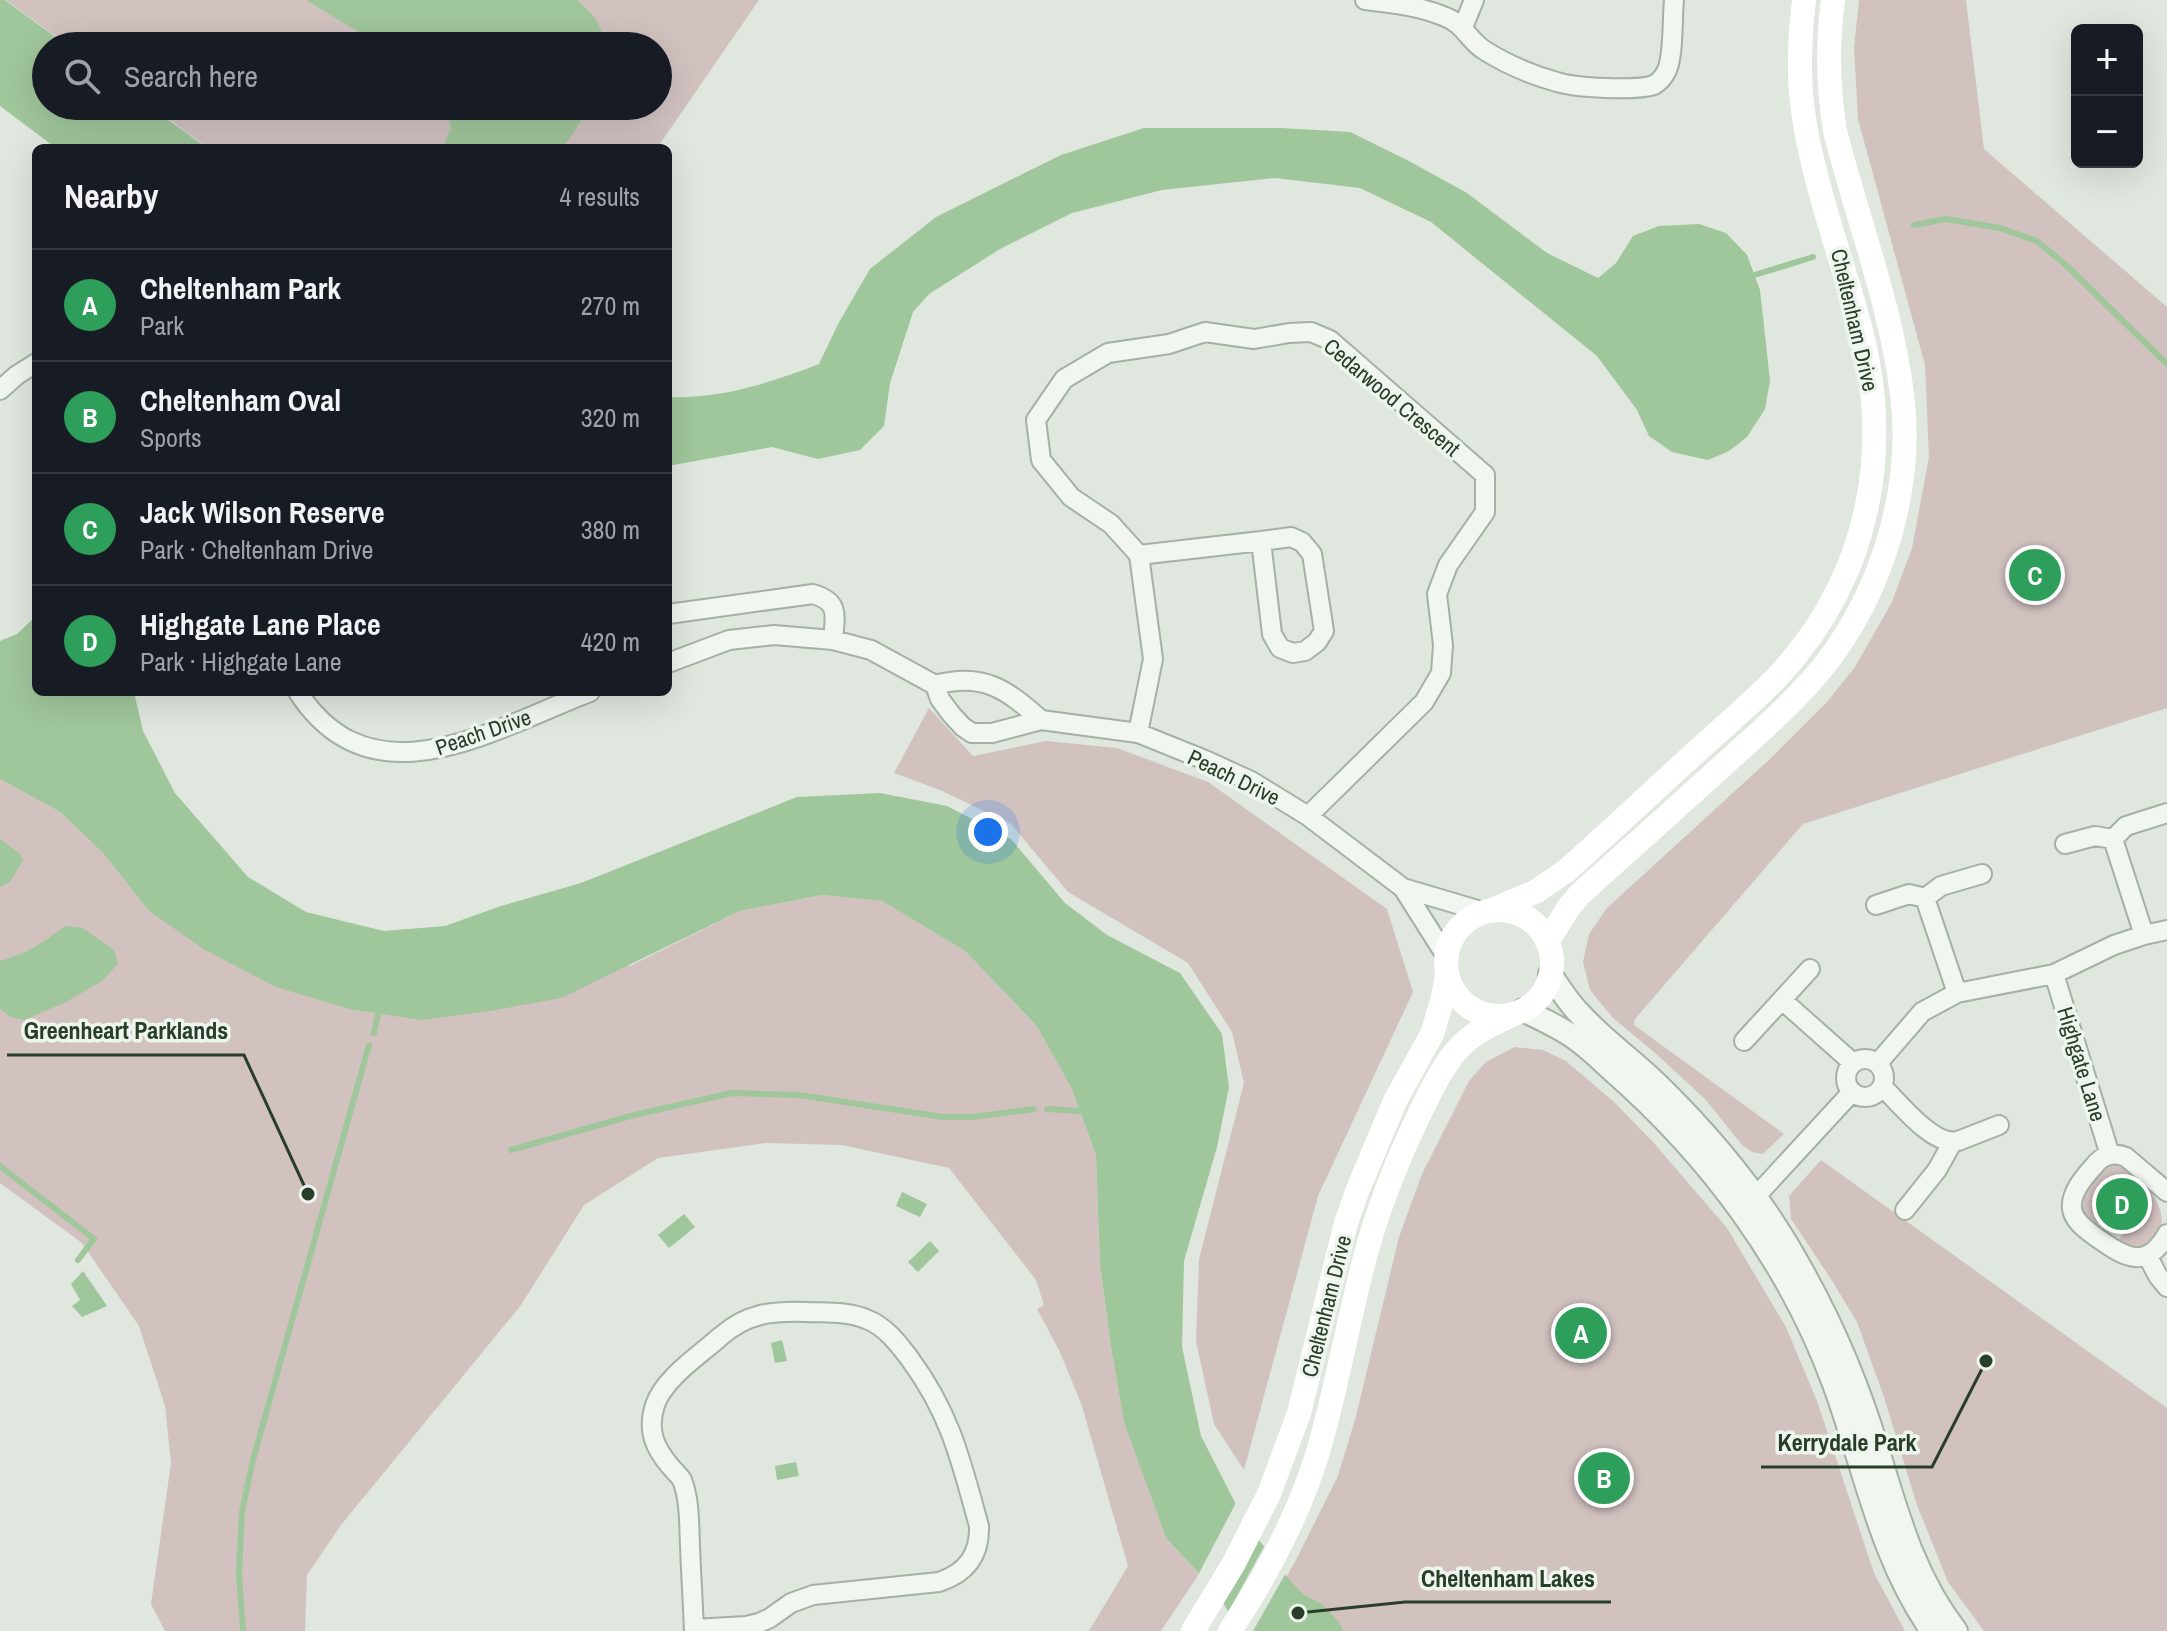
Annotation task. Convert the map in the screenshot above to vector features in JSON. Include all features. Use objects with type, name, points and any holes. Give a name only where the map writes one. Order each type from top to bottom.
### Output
[{"type":"main road","name":"Cheltenham Drive","points":[[1486,912],[1527,896],[1566,871],[1779,675],[1825,613],[1847,571],[1857,543],[1872,483],[1875,455],[1873,391],[1859,323],[1807,135],[1800,66],[1804,0]]},
{"type":"main road","name":"Cheltenham Drive","points":[[1547,942],[1580,894],[1779,714],[1824,666],[1859,612],[1884,556],[1904,462],[1903,398],[1885,310],[1835,131],[1828,44],[1833,0]]},
{"type":"main road","points":[[1505,910],[1520,914],[1539,928],[1547,942],[1551,958],[1550,974],[1543,992],[1535,1002],[1519,1012],[1492,1016],[1472,1009],[1456,995],[1447,966],[1450,943],[1456,931],[1472,918],[1486,912],[1505,910]]},
{"type":"main road","name":"Cheltenham Drive","points":[[1193,1631],[1234,1563],[1269,1494],[1309,1376],[1350,1212],[1379,1135],[1432,1034],[1442,1001],[1447,966]]},
{"type":"main road","name":"Cheltenham Drive","points":[[1230,1631],[1293,1518],[1317,1455],[1364,1258],[1386,1188],[1405,1144],[1430,1093],[1460,1047],[1489,1026],[1519,1012]]},
{"type":"street","points":[[1365,0],[1441,15],[1463,27],[1481,48],[1506,63],[1560,83],[1643,88],[1658,83],[1670,61],[1674,0]]},
{"type":"street","points":[[1463,27],[1474,0]]},
{"type":"street","name":"Cedarwood Crescent","points":[[1139,555],[1111,524],[1071,497],[1041,460],[1036,420],[1064,379],[1108,353],[1169,344],[1205,332],[1254,339],[1311,332],[1330,340],[1485,475],[1485,512],[1448,565],[1437,594],[1443,645],[1441,673],[1424,702],[1308,816]]},
{"type":"street","points":[[0,390],[32,366]]},
{"type":"street","points":[[1138,733],[1153,659],[1139,555],[1291,537],[1302,542],[1312,554],[1324,631],[1317,642],[1305,651],[1293,653],[1280,648],[1272,634],[1261,541]]},
{"type":"street","points":[[672,613],[813,594],[832,605],[835,613],[833,640]]},
{"type":"street","points":[[672,661],[729,640],[774,635],[833,640],[871,650],[935,685],[972,681],[996,686],[1041,720]]},
{"type":"street","name":"Peach Drive","points":[[935,685],[951,714],[972,733],[992,733],[1041,720],[1138,733],[1251,781],[1308,816],[1403,888],[1486,912]]},
{"type":"street","name":"Peach Drive","points":[[301,696],[330,728],[367,748],[396,754],[427,752],[472,739],[580,696]]},
{"type":"street","points":[[2113,839],[2126,826],[2167,813]]},
{"type":"street","points":[[2065,844],[2095,836],[2113,839]]},
{"type":"street","points":[[2113,839],[2144,935]]},
{"type":"street","points":[[1925,898],[1941,886],[1982,874]]},
{"type":"street","name":"Peach Drive","points":[[1403,888],[1447,966]]},
{"type":"street","points":[[1876,905],[1909,894],[1925,898]]},
{"type":"street","points":[[1925,898],[1957,993]]},
{"type":"street","points":[[1878,1063],[1922,1012],[1957,993],[2054,974],[2114,945],[2167,930]]},
{"type":"street","points":[[1744,1041],[1810,969]]},
{"type":"street","points":[[1550,974],[1577,1011],[1692,1119],[1749,1204],[1801,1268],[1840,1343],[1911,1553],[1924,1582],[1956,1631]]},
{"type":"street","name":"Highgate Lane","points":[[2054,974],[2110,1155]]},
{"type":"street","points":[[1782,1000],[1853,1063]]},
{"type":"street","points":[[1519,1012],[1576,1039],[1639,1094],[1677,1131],[1712,1172],[1749,1204],[1819,1347],[1855,1443],[1890,1554],[1910,1598],[1932,1631]]},
{"type":"street","points":[[1870,1059],[1878,1063],[1884,1072],[1883,1087],[1871,1096],[1859,1096],[1852,1092],[1846,1080],[1853,1063],[1870,1059]]},
{"type":"street","points":[[1883,1087],[1943,1141],[1952,1143],[1999,1125]]},
{"type":"street","points":[[1749,1204],[1852,1092]]},
{"type":"street","points":[[1905,1210],[1937,1170],[1952,1143]]},
{"type":"street","points":[[2167,1192],[2126,1157],[2116,1154],[2100,1159],[2080,1184],[2073,1201],[2074,1214],[2086,1229],[2121,1254],[2137,1258],[2147,1255],[2158,1247],[2167,1234]]},
{"type":"street","points":[[2147,1255],[2167,1287]]},
{"type":"street","points":[[790,1311],[837,1313],[863,1317],[873,1322],[892,1337],[914,1364],[937,1399],[950,1427],[979,1526],[976,1551],[970,1562],[963,1571],[939,1582],[813,1595],[791,1603],[759,1623],[694,1630],[689,1514],[684,1490],[681,1479],[656,1448],[650,1428],[655,1404],[665,1385],[730,1329],[752,1316],[790,1311]]},
{"type":"shaded area","points":[[0,0],[5,0],[49,32],[32,32],[32,120],[168,120],[201,144],[51,144],[0,106]]},
{"type":"shaded area","points":[[6,0],[759,0],[660,144],[203,144],[170,120],[672,120],[672,32],[50,32]]},
{"type":"shaded area","points":[[306,0],[577,0],[596,20],[601,32],[360,32]]},
{"type":"shaded area","points":[[1859,0],[1966,0],[1984,149],[2167,307],[2167,708],[1803,824],[1635,1019],[1634,1025],[1784,1134],[1763,1154],[1752,1152],[1742,1145],[1705,1099],[1613,1018],[1590,990],[1583,962],[1589,934],[1607,908],[1770,759],[1827,702],[1855,667],[1892,602],[1912,548],[1929,457],[1925,365],[1858,119],[1854,48]]},
{"type":"shaded area","points":[[449,120],[581,120],[565,144],[445,144],[451,128]]},
{"type":"shaded area","points":[[1144,128],[1281,128],[1350,132],[1467,193],[1547,253],[1598,278],[1616,263],[1633,236],[1659,226],[1699,224],[1726,233],[1747,255],[1760,290],[1770,381],[1765,409],[1747,437],[1729,451],[1708,460],[1672,452],[1649,436],[1637,410],[1597,356],[1431,222],[1360,188],[1275,178],[1162,190],[1072,213],[1000,249],[929,294],[913,312],[890,383],[884,426],[860,450],[818,459],[772,447],[672,465],[672,397],[745,388],[819,364],[870,269],[936,217],[1061,155]]},
{"type":"shaded area","points":[[32,620],[32,696],[135,696],[143,731],[175,793],[248,877],[306,912],[384,931],[445,926],[581,883],[797,797],[880,793],[947,806],[1011,839],[1065,903],[1107,935],[1180,973],[1222,1034],[1229,1087],[1217,1147],[1184,1261],[1182,1347],[1201,1436],[1244,1520],[1287,1577],[1304,1595],[1322,1604],[1343,1631],[1240,1631],[1217,1593],[1166,1538],[1124,1423],[1100,1264],[1096,1155],[1072,1089],[1036,1025],[965,951],[882,901],[822,895],[740,911],[561,998],[490,1011],[421,1020],[349,1009],[276,987],[205,950],[149,911],[103,853],[60,812],[0,779],[0,641],[17,634]]},
{"type":"shaded area","points":[[929,708],[973,756],[1046,741],[1117,748],[1208,782],[1387,909],[1413,992],[1318,1196],[1244,1470],[1214,1424],[1196,1341],[1199,1259],[1244,1083],[1232,1032],[1188,963],[1068,892],[1011,824],[940,790],[894,773]]},
{"type":"shaded area","points":[[0,779],[60,812],[103,853],[149,911],[630,966],[740,911],[822,895],[882,901],[965,951],[1036,1025],[1072,1089],[1096,1155],[1100,1264],[1124,1423],[1166,1538],[1199,1574],[1161,1631],[1089,1631],[1128,1566],[1081,1403],[1059,1350],[1037,1309],[1044,1305],[1036,1280],[949,1168],[842,1145],[766,1143],[658,1158],[584,1205],[521,1305],[341,1525],[307,1575],[305,1631],[165,1631],[151,1604],[171,1463],[165,1406],[139,1326],[82,1243],[0,1183]]},
{"type":"shaded area","points":[[0,839],[20,854],[23,860],[10,882],[0,887]]},
{"type":"shaded area","points":[[65,926],[83,928],[114,950],[118,964],[102,981],[66,1002],[24,1020],[11,1017],[0,1009],[0,961],[34,947]]},
{"type":"shaded area","points":[[1515,1047],[1543,1050],[1566,1061],[1614,1102],[1653,1142],[1727,1228],[1786,1327],[1817,1401],[1874,1573],[1905,1631],[1255,1631],[1296,1560],[1338,1476],[1356,1416],[1399,1237],[1422,1174],[1469,1081],[1486,1062]]},
{"type":"shaded area","points":[[1821,1160],[2167,1408],[2167,1631],[1984,1631],[1948,1582],[1917,1505],[1857,1322],[1791,1219],[1789,1196]]},
{"type":"shaded area","points":[[2118,1161],[2150,1190],[2160,1209],[2161,1231],[2143,1250],[2117,1243],[2127,1227],[2105,1212],[2095,1227],[2081,1213],[2081,1195],[2104,1165]]},
{"type":"shaded area","points":[[902,1192],[927,1204],[920,1217],[896,1206]]},
{"type":"shaded area","points":[[684,1214],[695,1227],[669,1248],[658,1235]]},
{"type":"shaded area","points":[[930,1241],[939,1251],[918,1272],[908,1262]]},
{"type":"shaded area","points":[[83,1271],[107,1306],[82,1317],[72,1306],[80,1300],[71,1284]]},
{"type":"shaded area","points":[[782,1340],[787,1361],[775,1363],[771,1343]]},
{"type":"shaded area","points":[[796,1462],[799,1476],[777,1480],[775,1466]]},
{"type":"pier","points":[[1238,1499],[1261,1536],[1221,1608],[1197,1577]]},
{"type":"pier","points":[[1266,1543],[1287,1571],[1253,1631],[1235,1631],[1226,1616]]},
{"type":"waterway","points":[[1914,225],[1946,219],[2000,228],[2037,241],[2067,266],[2167,364]]},
{"type":"waterway","points":[[1748,277],[1813,257]]},
{"type":"waterway","points":[[374,1033],[378,1014]]},
{"type":"waterway","points":[[243,1631],[239,1573],[242,1512],[253,1460],[369,1045]]},
{"type":"waterway","points":[[511,1150],[634,1115],[732,1093],[799,1095],[943,1117],[973,1117],[1034,1109]]},
{"type":"waterway","points":[[1047,1109],[1079,1111]]},
{"type":"waterway","points":[[0,1166],[94,1239],[78,1260]]},
{"type":"place","name":"Jack Wilson Reserve","points":[[2035,575]]},
{"type":"place","name":"Greenheart Parklands","points":[[308,1194]]},
{"type":"place","name":"Highgate Lane Place","points":[[2122,1204]]},
{"type":"place","name":"Cheltenham Park","points":[[1581,1333]]},
{"type":"place","name":"Kerrydale Park","points":[[1986,1361]]},
{"type":"place","name":"Cheltenham Oval","points":[[1604,1478]]},
{"type":"place","name":"Cheltenham Lakes","points":[[1298,1613]]}]
